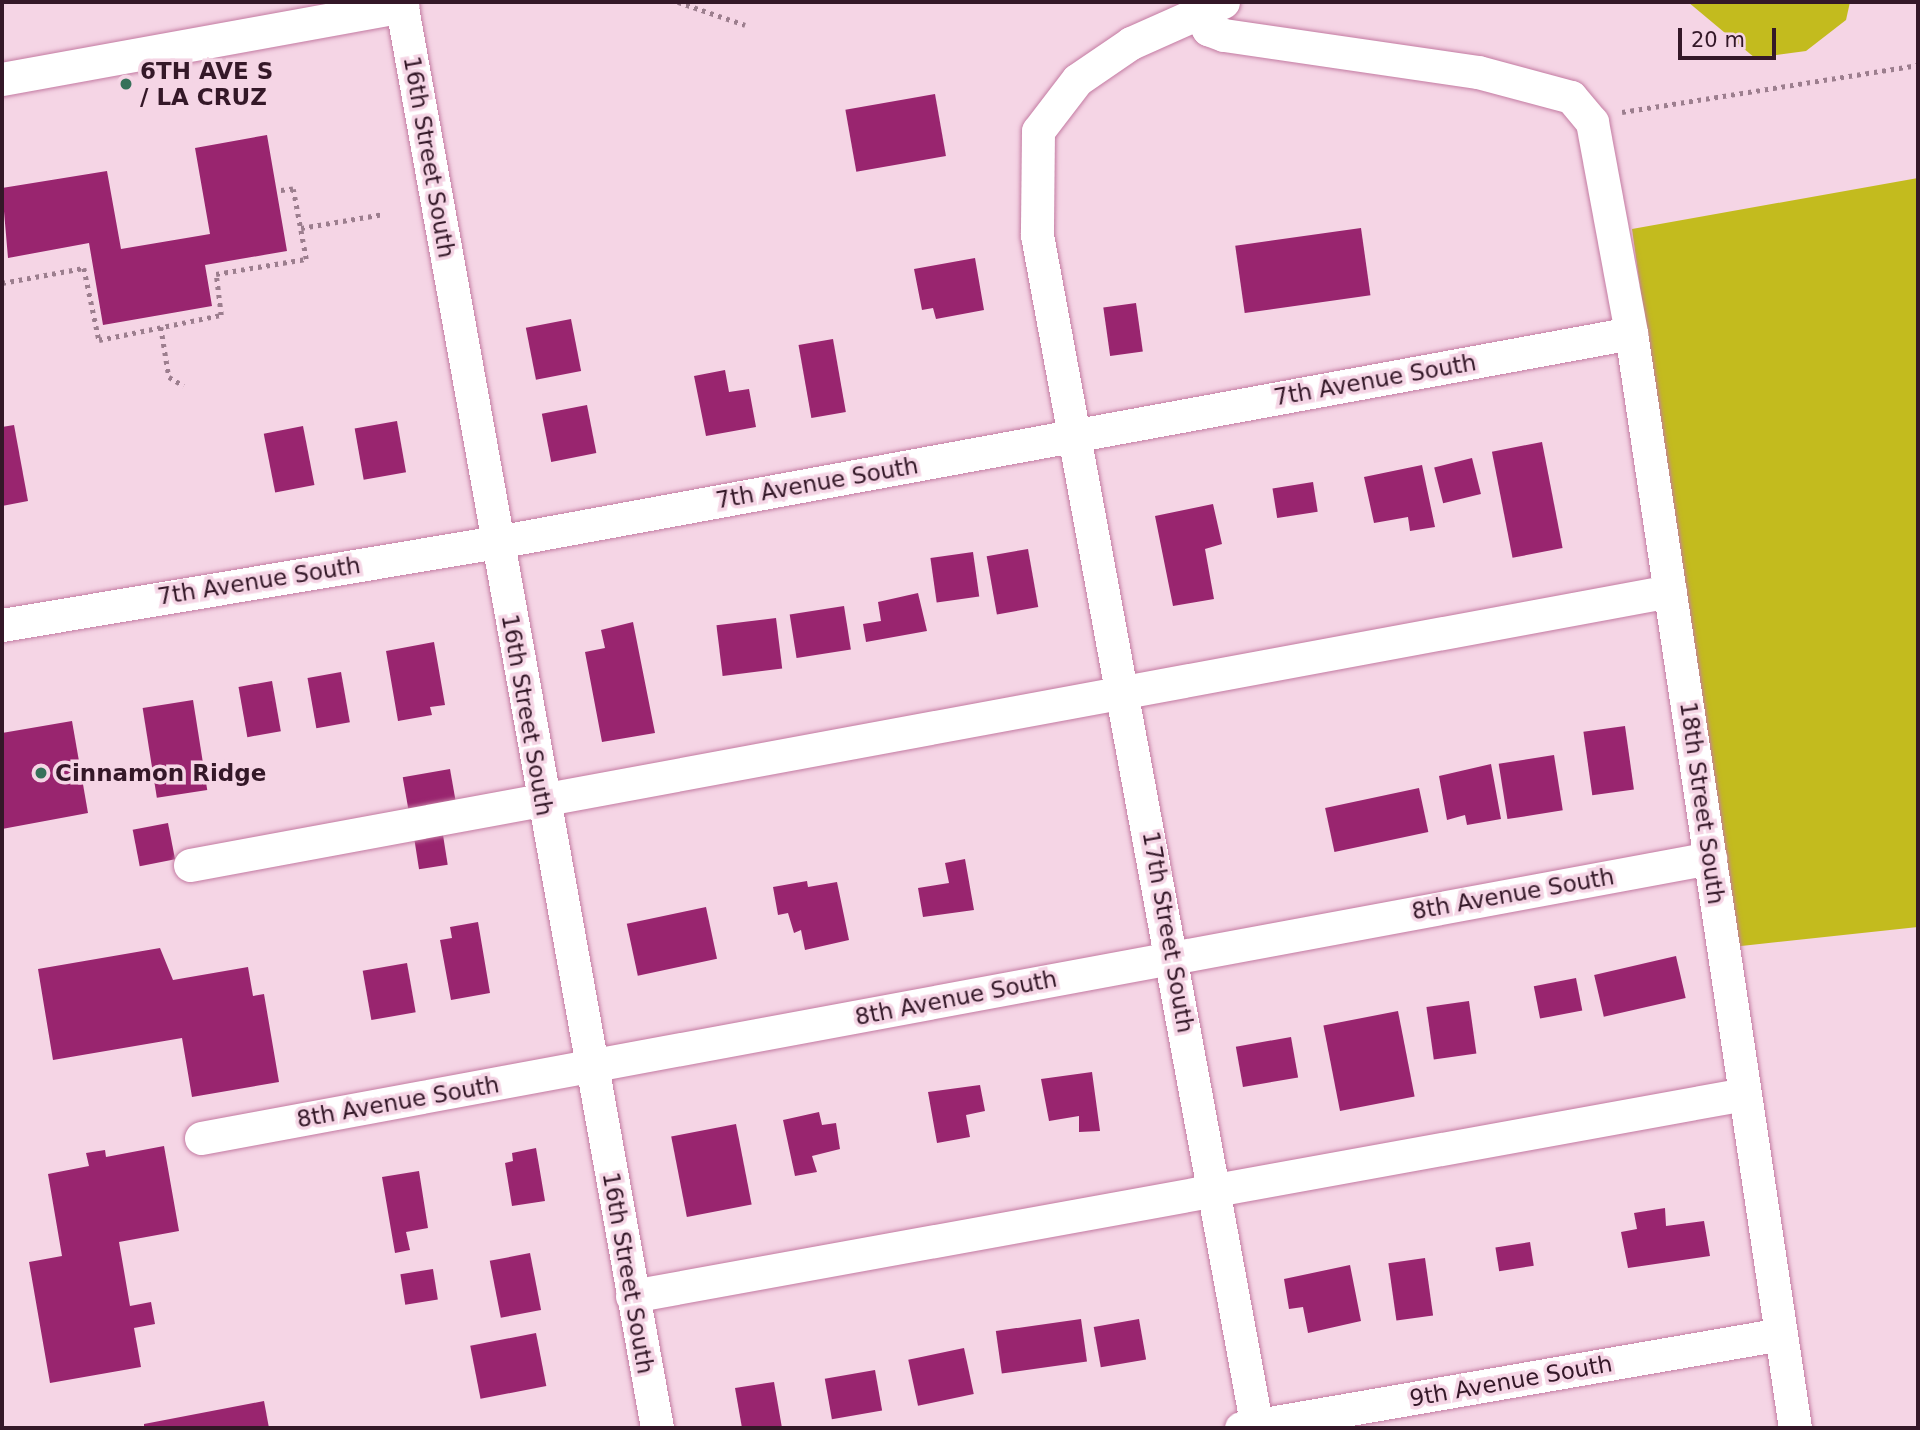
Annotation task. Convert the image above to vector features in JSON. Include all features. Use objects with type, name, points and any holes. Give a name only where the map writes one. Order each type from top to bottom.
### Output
[{"type":"street","points":[[2,79],[402,4]]},
{"type":"street","name":"16th Street South","points":[[402,4],[590,1068],[657,1428]]},
{"type":"street","points":[[1211,6],[1208,29],[1224,35],[1478,72],[1570,97],[1592,122]]},
{"type":"street","name":"17th Street South","points":[[1211,6],[1131,43],[1077,80],[1038,131],[1037,235],[1173,956],[1214,1187],[1252,1427]]},
{"type":"street","name":"18th Street South","points":[[1592,122],[1605,178],[1632,333],[1796,1428]]},
{"type":"street","name":"7th Avenue South","points":[[2,625],[497,542],[1632,333]]},
{"type":"street","points":[[190,865],[1126,696],[1670,592]]},
{"type":"street","name":"8th Avenue South","points":[[201,1138],[590,1068],[1173,956],[1710,858]]},
{"type":"street","points":[[632,1296],[1214,1187],[1745,1094]]},
{"type":"street","name":"9th Avenue South","points":[[1252,1427],[1782,1334]]},
{"type":"path","points":[[678,2],[745,25]]},
{"type":"path","points":[[1592,122],[1610,114],[1918,65]]},
{"type":"path","points":[[2,283],[84,268],[99,340],[221,315],[216,274],[306,259],[293,189],[277,191]]},
{"type":"path","points":[[301,228],[384,214]]},
{"type":"path","points":[[161,327],[169,377],[184,386]]},
{"type":"shaded area","points":[[1688,2],[1850,2],[1846,20],[1806,51],[1755,58]]},
{"type":"shaded area","points":[[1918,178],[1918,927],[1732,947],[1632,229]]},
{"type":"building","points":[[935,94],[946,156],[856,172],[845,110]]},
{"type":"building","points":[[267,135],[287,251],[205,265],[212,306],[103,325],[89,243],[8,258],[2,188],[107,171],[121,249],[210,234],[195,148]]},
{"type":"building","points":[[1361,228],[1370,295],[1245,313],[1235,246]]},
{"type":"building","points":[[975,258],[984,310],[936,319],[933,308],[922,310],[914,269]]},
{"type":"building","points":[[1136,303],[1143,352],[1110,356],[1103,308]]},
{"type":"building","points":[[571,319],[581,371],[536,380],[526,328]]},
{"type":"building","points":[[833,339],[846,412],[811,418],[799,345]]},
{"type":"building","points":[[725,370],[729,392],[749,389],[756,427],[706,436],[694,376]]},
{"type":"building","points":[[587,405],[596,453],[551,462],[542,414]]},
{"type":"building","points":[[397,421],[406,472],[364,480],[355,428]]},
{"type":"building","points":[[14,425],[28,501],[2,506],[2,427]]},
{"type":"building","points":[[303,426],[314,485],[275,493],[264,434]]},
{"type":"building","points":[[1542,442],[1563,548],[1513,558],[1492,452]]},
{"type":"building","points":[[1472,458],[1481,494],[1443,503],[1434,467]]},
{"type":"building","points":[[1422,465],[1435,527],[1410,531],[1408,517],[1374,523],[1364,477]]},
{"type":"building","points":[[1313,482],[1318,512],[1277,518],[1273,488]]},
{"type":"building","points":[[1213,504],[1222,544],[1205,549],[1214,599],[1173,606],[1155,516]]},
{"type":"building","points":[[1028,549],[1038,607],[997,614],[987,556]]},
{"type":"building","points":[[973,552],[979,597],[937,603],[930,558]]},
{"type":"building","points":[[918,593],[927,631],[866,642],[863,624],[881,621],[878,602]]},
{"type":"building","points":[[844,606],[851,649],[797,658],[790,615]]},
{"type":"building","points":[[776,618],[782,669],[723,676],[716,625]]},
{"type":"building","points":[[633,622],[655,733],[602,742],[585,652],[605,648],[601,630]]},
{"type":"building","points":[[434,642],[445,705],[430,707],[432,715],[398,721],[386,651]]},
{"type":"building","points":[[341,672],[350,722],[316,728],[308,678]]},
{"type":"building","points":[[272,681],[281,731],[247,737],[239,687]]},
{"type":"building","points":[[193,700],[207,790],[157,798],[143,708]]},
{"type":"building","name":"Cinnamon Ridge","points":[[72,721],[88,813],[2,829],[2,733]]},
{"type":"building","points":[[1625,726],[1634,789],[1592,795],[1583,732]]},
{"type":"building","points":[[1554,755],[1563,810],[1507,819],[1499,764]]},
{"type":"building","points":[[1491,764],[1501,819],[1467,825],[1465,815],[1447,820],[1439,776]]},
{"type":"building","points":[[450,769],[457,807],[410,816],[403,777]]},
{"type":"building","points":[[1419,788],[1428,832],[1334,852],[1325,808]]},
{"type":"building","points":[[168,823],[175,859],[140,866],[133,830]]},
{"type":"building","points":[[443,835],[448,865],[419,869],[414,840]]},
{"type":"building","points":[[965,859],[974,910],[923,917],[918,888],[949,883],[945,863]]},
{"type":"building","points":[[807,881],[808,887],[837,882],[849,940],[805,950],[801,930],[794,933],[788,913],[778,915],[773,887]]},
{"type":"building","points":[[706,907],[717,959],[638,976],[627,924]]},
{"type":"building","points":[[478,922],[490,993],[451,1000],[440,940],[452,938],[450,927]]},
{"type":"building","points":[[160,948],[173,980],[248,967],[253,996],[264,994],[279,1082],[192,1097],[182,1038],[53,1060],[38,969]]},
{"type":"building","points":[[1676,956],[1686,998],[1604,1017],[1594,975]]},
{"type":"building","points":[[407,963],[416,1012],[371,1020],[363,971]]},
{"type":"building","points":[[1576,978],[1582,1010],[1540,1019],[1534,986]]},
{"type":"building","points":[[1469,1001],[1476,1053],[1434,1059],[1426,1007]]},
{"type":"building","points":[[1398,1011],[1415,1096],[1340,1111],[1323,1026]]},
{"type":"building","points":[[1291,1037],[1298,1077],[1243,1087],[1236,1047]]},
{"type":"building","points":[[1092,1072],[1100,1131],[1079,1132],[1079,1116],[1049,1121],[1041,1079]]},
{"type":"building","points":[[980,1085],[985,1111],[966,1115],[970,1137],[937,1143],[928,1092]]},
{"type":"building","points":[[819,1112],[822,1125],[836,1123],[840,1149],[812,1156],[817,1172],[795,1176],[783,1120]]},
{"type":"building","points":[[736,1124],[752,1204],[687,1217],[671,1137]]},
{"type":"building","points":[[164,1146],[179,1231],[119,1242],[130,1306],[151,1302],[155,1324],[134,1328],[141,1367],[50,1383],[29,1262],[62,1256],[48,1174],[89,1166],[86,1153],[105,1150],[106,1157]]},
{"type":"building","points":[[536,1148],[545,1201],[512,1206],[505,1163],[513,1161],[512,1153]]},
{"type":"building","points":[[419,1171],[428,1228],[406,1232],[410,1250],[395,1253],[382,1177]]},
{"type":"building","points":[[1665,1208],[1666,1226],[1704,1221],[1710,1256],[1628,1268],[1621,1232],[1637,1229],[1634,1213]]},
{"type":"building","points":[[1530,1242],[1534,1266],[1499,1271],[1495,1247]]},
{"type":"building","points":[[530,1253],[541,1310],[501,1318],[490,1261]]},
{"type":"building","points":[[1425,1258],[1433,1315],[1396,1321],[1388,1263]]},
{"type":"building","points":[[1350,1265],[1361,1321],[1308,1333],[1303,1307],[1289,1309],[1284,1279]]},
{"type":"building","points":[[433,1269],[438,1300],[405,1305],[400,1274]]},
{"type":"building","points":[[1081,1319],[1087,1362],[1002,1374],[996,1331]]},
{"type":"building","points":[[1139,1319],[1146,1359],[1101,1367],[1094,1327]]},
{"type":"building","points":[[536,1333],[546,1386],[481,1399],[470,1346]]},
{"type":"building","points":[[964,1348],[974,1394],[918,1406],[908,1360]]},
{"type":"building","points":[[875,1370],[882,1410],[832,1419],[825,1379]]},
{"type":"building","points":[[774,1382],[782,1428],[742,1428],[735,1388]]},
{"type":"building","points":[[264,1401],[269,1428],[144,1428],[144,1424]]},
{"type":"place","name":"6TH AVE S / LA CRUZ","points":[[126,84]]},
{"type":"place","name":"Cinnamon Ridge","points":[[41,773]]}]
